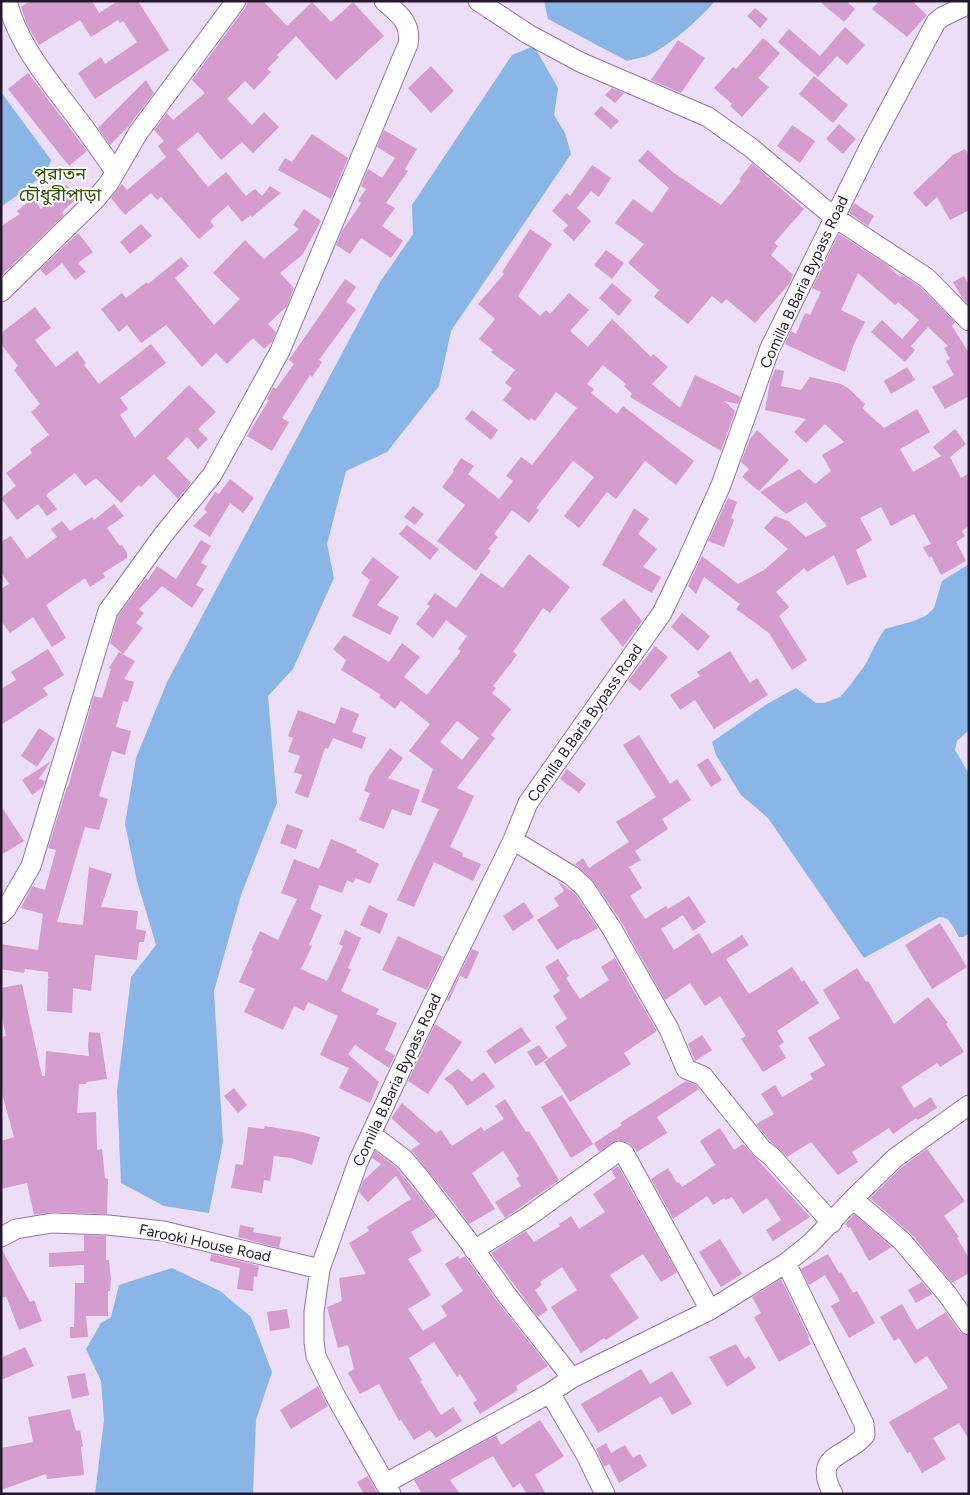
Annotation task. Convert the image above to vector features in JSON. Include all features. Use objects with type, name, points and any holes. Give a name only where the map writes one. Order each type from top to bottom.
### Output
[{"type":"street","points":[[7,1],[22,40],[43,73],[115,170]]},
{"type":"street","points":[[1,292],[95,200],[109,183],[138,133],[236,1]]},
{"type":"street","points":[[1,914],[6,909],[31,866],[108,611],[164,535],[212,475],[280,351],[408,44],[410,33],[406,23],[384,1]]},
{"type":"street","points":[[478,1],[528,34],[580,62],[708,117],[750,147],[834,217],[927,278],[969,321]]},
{"type":"street","name":"Comilla B.Baria Bypass Road","points":[[389,1488],[336,1397],[316,1356],[314,1336],[314,1312],[320,1269],[358,1162],[410,1048],[513,840],[528,803],[662,613],[721,485],[770,348],[871,144],[936,22],[942,17],[969,4]]},
{"type":"street","points":[[513,840],[572,876],[585,888],[612,929],[669,1028],[686,1068],[703,1076],[762,1149],[771,1156],[832,1222]]},
{"type":"street","points":[[389,1488],[550,1393],[572,1378],[710,1310],[786,1262],[811,1244],[853,1198],[895,1158],[969,1105]]},
{"type":"street","points":[[371,1134],[404,1159],[420,1178],[506,1294],[572,1378]]},
{"type":"street","points":[[474,1250],[529,1216],[619,1151],[624,1154],[710,1310]]},
{"type":"street","points":[[853,1198],[902,1241],[947,1294],[969,1325]]},
{"type":"street","name":"Farooki House Road","points":[[1,1237],[16,1230],[52,1223],[163,1231],[320,1269]]},
{"type":"street","points":[[786,1262],[864,1424],[865,1435],[860,1441],[837,1454],[827,1464],[825,1472],[833,1494]]},
{"type":"street","points":[[550,1393],[586,1455],[605,1494]]},
{"type":"water","points":[[544,1],[715,1],[692,24],[664,46],[647,56],[627,61],[548,19]]},
{"type":"water","points":[[534,46],[558,88],[554,115],[565,133],[571,154],[451,331],[439,386],[387,452],[346,471],[327,544],[334,578],[293,669],[268,696],[277,803],[241,895],[214,991],[223,1142],[209,1213],[164,1206],[121,1183],[117,1091],[131,977],[156,945],[137,881],[125,824],[136,758],[167,682],[380,282],[413,234],[412,205],[512,55]]},
{"type":"water","points":[[1,92],[51,160],[49,166],[38,179],[1,207]]},
{"type":"water","points":[[969,564],[969,730],[957,741],[955,750],[969,774],[969,934],[959,937],[949,921],[939,917],[864,958],[768,818],[741,795],[716,755],[712,742],[767,704],[796,688],[816,703],[824,703],[840,697],[865,665],[885,629],[914,621],[927,615],[934,608],[942,581]]},
{"type":"water","points":[[172,1268],[220,1291],[251,1317],[272,1372],[256,1420],[253,1494],[95,1494],[104,1420],[101,1381],[86,1349],[101,1323],[111,1317],[119,1285]]},
{"type":"building","points":[[30,1],[92,1],[99,13],[118,1],[138,1],[169,50],[95,99],[78,73],[101,57],[105,64],[137,42],[123,21],[120,23],[118,20],[91,37],[80,20],[39,45],[27,25],[21,7]]},
{"type":"building","points":[[248,1],[263,1],[287,26],[312,2],[331,22],[353,2],[384,36],[336,80],[296,36],[277,55],[279,57],[267,69],[271,72],[254,90],[245,81],[227,99],[252,125],[264,112],[279,127],[253,153],[242,142],[221,160],[198,132],[177,149],[208,187],[226,172],[246,196],[255,189],[262,196],[270,186],[281,193],[252,217],[251,215],[242,222],[228,205],[210,221],[214,226],[199,239],[161,197],[157,200],[151,193],[125,215],[111,198],[122,184],[127,190],[166,157],[158,146],[164,141],[154,130],[167,113],[173,120],[205,93],[192,80],[245,8]]},
{"type":"building","points":[[819,1],[846,1],[855,9],[844,22]]},
{"type":"building","points":[[879,1],[912,1],[927,15],[907,37],[872,9]]},
{"type":"building","points":[[755,8],[768,19],[760,28],[747,16]]},
{"type":"building","points":[[845,27],[865,45],[847,65],[837,56],[818,77],[778,42],[789,29],[820,56]]},
{"type":"building","points":[[763,38],[780,53],[758,78],[769,87],[742,117],[730,106],[732,104],[714,88],[733,67],[736,69]]},
{"type":"building","points":[[678,40],[705,58],[681,93],[651,80]]},
{"type":"building","points":[[431,66],[454,91],[431,113],[408,88]]},
{"type":"building","points":[[28,73],[87,151],[69,166],[8,89]]},
{"type":"building","points":[[814,76],[848,105],[833,123],[799,94]]},
{"type":"building","points":[[146,80],[154,93],[128,127],[110,145],[98,128]]},
{"type":"building","points":[[612,88],[624,93],[615,103],[605,95]]},
{"type":"building","points":[[601,106],[619,121],[611,129],[594,114]]},
{"type":"building","points":[[839,124],[856,139],[843,154],[826,139]]},
{"type":"building","points":[[792,125],[815,141],[800,163],[777,146]]},
{"type":"building","points":[[384,130],[417,149],[405,169],[408,171],[386,203],[395,208],[382,226],[403,241],[391,258],[361,238],[350,254],[336,245],[342,231],[361,203],[358,201],[366,189],[361,186],[368,169],[382,178],[395,158],[377,147]]},
{"type":"building","points":[[312,134],[348,158],[331,199],[278,170],[285,158],[292,162]]},
{"type":"building","points":[[965,149],[969,155],[969,210],[950,220],[937,197],[926,207],[913,193],[953,155]]},
{"type":"building","points":[[648,150],[674,173],[721,205],[741,181],[739,179],[752,163],[804,209],[774,243],[778,246],[771,255],[793,275],[789,284],[755,323],[726,299],[722,304],[712,296],[688,324],[654,297],[659,290],[628,263],[644,244],[615,223],[633,199],[652,213],[669,188],[638,161]]},
{"type":"building","points":[[592,165],[611,178],[599,197],[591,191],[577,208],[591,221],[574,241],[563,231],[568,225],[552,211],[567,193],[570,196]]},
{"type":"building","points":[[66,185],[78,197],[62,212],[64,215],[1,276],[1,226],[20,214],[17,211],[33,198],[41,209]]},
{"type":"building","points":[[854,203],[874,216],[868,226],[849,213]]},
{"type":"building","points":[[304,209],[321,221],[303,254],[280,273],[294,288],[287,306],[268,324],[276,332],[272,342],[264,349],[253,338],[227,364],[216,353],[202,367],[166,325],[141,343],[127,325],[119,332],[101,309],[122,293],[126,298],[147,282],[148,284],[181,257],[189,266],[175,278],[214,325],[240,299],[213,273],[245,240],[264,259],[299,229],[293,225]]},
{"type":"building","points":[[141,224],[152,236],[130,254],[120,242]]},
{"type":"building","points":[[530,229],[552,244],[518,296],[540,316],[546,310],[550,314],[569,293],[589,310],[570,331],[588,347],[612,319],[651,357],[653,354],[668,367],[652,384],[680,408],[695,375],[741,397],[738,404],[724,401],[735,411],[721,451],[630,397],[632,394],[624,386],[626,384],[603,365],[587,384],[594,389],[591,393],[617,414],[623,406],[694,461],[676,485],[645,461],[616,499],[607,492],[579,528],[564,516],[594,477],[573,461],[536,508],[539,510],[529,523],[512,510],[494,534],[498,537],[488,549],[491,551],[476,571],[437,541],[465,505],[442,487],[461,458],[474,466],[468,474],[499,499],[513,481],[506,476],[521,457],[532,465],[577,408],[556,392],[535,421],[531,418],[529,421],[503,400],[512,388],[505,383],[515,370],[491,352],[493,350],[479,339],[495,319],[478,304],[504,274],[502,272]]},
{"type":"building","points":[[78,233],[93,252],[78,263],[86,272],[75,280],[62,263],[46,276],[40,269]]},
{"type":"building","points":[[839,234],[886,264],[900,277],[902,275],[920,287],[955,322],[952,326],[969,353],[969,396],[945,409],[932,387],[954,375],[946,361],[950,359],[944,348],[948,346],[928,327],[911,346],[915,350],[905,362],[871,332],[882,320],[902,339],[919,320],[898,302],[895,305],[858,273],[841,310],[865,322],[853,346],[845,372],[785,344],[791,331],[796,334],[805,313],[810,315],[821,292],[812,288]]},
{"type":"building","points":[[606,250],[624,263],[612,279],[594,265]]},
{"type":"building","points":[[964,276],[969,285],[969,305],[953,282]]},
{"type":"building","points":[[345,279],[356,287],[346,302],[356,309],[319,360],[322,362],[312,377],[310,375],[282,418],[289,422],[272,451],[247,436],[269,400],[267,399],[273,387],[276,389],[294,364],[289,360]]},
{"type":"building","points":[[612,283],[632,300],[619,316],[599,298]]},
{"type":"building","points":[[35,307],[51,328],[35,340],[56,367],[77,351],[86,363],[84,365],[99,384],[151,344],[166,363],[120,398],[128,409],[120,415],[135,438],[189,385],[216,412],[198,429],[208,439],[198,449],[187,437],[167,458],[191,483],[178,499],[154,474],[141,487],[139,485],[121,503],[96,478],[85,486],[75,473],[46,495],[57,509],[47,516],[38,504],[17,520],[1,498],[16,486],[6,473],[32,453],[30,449],[49,435],[31,412],[40,404],[14,370],[18,366],[1,344],[1,333]]},
{"type":"building","points":[[907,367],[915,380],[891,394],[884,381]]},
{"type":"building","points":[[775,369],[784,371],[781,386],[801,390],[810,377],[841,384],[865,404],[862,408],[884,428],[917,409],[930,432],[900,449],[913,472],[941,456],[933,447],[955,429],[966,444],[950,457],[961,478],[969,473],[969,526],[962,531],[965,536],[956,542],[966,561],[941,575],[931,556],[929,558],[923,547],[931,544],[914,514],[891,526],[881,507],[860,518],[872,540],[856,550],[867,577],[847,585],[834,555],[807,572],[804,568],[776,592],[789,607],[779,616],[807,660],[792,670],[769,633],[736,609],[740,604],[704,577],[696,594],[688,586],[702,556],[738,584],[764,570],[788,549],[764,528],[775,516],[788,521],[806,537],[827,526],[806,502],[786,514],[760,492],[799,469],[815,484],[831,471],[822,455],[844,442],[825,424],[806,443],[794,432],[806,419],[765,410],[770,382]]},
{"type":"building","points":[[472,410],[498,430],[491,440],[465,419]]},
{"type":"building","points":[[757,430],[789,460],[759,491],[742,477],[749,469],[741,462],[750,439]]},
{"type":"building","points":[[230,479],[254,498],[243,513],[230,503],[210,537],[193,526],[207,512],[204,509],[215,492],[219,494]]},
{"type":"building","points":[[728,498],[737,502],[731,518],[734,520],[724,547],[708,541]]},
{"type":"building","points":[[114,504],[124,516],[107,528],[120,546],[122,545],[127,553],[127,558],[103,573],[105,577],[90,587],[85,578],[46,605],[66,638],[52,647],[33,617],[10,633],[1,621],[1,589],[9,584],[1,572],[1,542],[11,536],[27,559],[57,537],[51,529],[62,521],[70,531],[92,517],[94,520]]},
{"type":"building","points":[[413,506],[424,514],[415,525],[404,517]]},
{"type":"building","points":[[634,508],[649,519],[638,534],[657,549],[643,567],[661,577],[652,593],[602,565]]},
{"type":"building","points":[[407,525],[439,549],[430,560],[399,534]]},
{"type":"building","points":[[201,540],[211,546],[201,563],[207,566],[196,585],[204,589],[192,608],[162,586],[139,609],[144,613],[136,623],[143,628],[123,654],[110,643],[118,616],[146,578],[148,580],[157,566],[176,579]]},
{"type":"building","points":[[529,554],[570,587],[550,613],[543,608],[513,652],[517,655],[493,686],[496,688],[492,693],[511,709],[491,735],[495,738],[457,788],[474,796],[450,847],[463,853],[462,856],[481,864],[473,881],[434,862],[414,907],[397,900],[439,809],[421,802],[433,769],[409,751],[430,724],[401,701],[395,709],[379,697],[381,695],[341,670],[346,660],[333,649],[344,635],[389,662],[402,643],[420,657],[404,677],[427,695],[461,651],[458,649],[467,636],[446,620],[433,638],[416,624],[430,606],[427,604],[435,593],[456,608],[481,573],[503,588]],"holes":[[[457,721],[479,738],[462,760],[440,742]]]},
{"type":"building","points":[[373,557],[399,577],[377,605],[399,617],[390,635],[352,616],[370,580],[361,573]]},
{"type":"building","points":[[624,599],[642,621],[623,647],[600,619]]},
{"type":"building","points":[[682,613],[710,636],[698,651],[671,627]]},
{"type":"building","points":[[655,646],[668,657],[640,691],[628,681]]},
{"type":"building","points":[[48,649],[64,675],[43,688],[48,695],[1,725],[1,689],[16,680],[11,672]]},
{"type":"building","points":[[730,651],[750,683],[757,678],[768,695],[714,729],[695,700],[680,710],[670,695],[700,676],[697,672]]},
{"type":"building","points":[[119,652],[135,661],[124,679],[134,682],[128,702],[123,701],[116,727],[131,731],[125,755],[112,751],[99,796],[108,799],[99,830],[85,827],[57,922],[83,925],[89,867],[112,874],[101,907],[138,911],[136,929],[146,931],[144,942],[139,942],[137,960],[95,955],[91,991],[73,988],[72,1013],[47,1011],[48,978],[50,977],[48,977],[48,972],[25,969],[24,973],[1,969],[1,944],[38,950],[43,914],[21,908],[32,886],[45,890],[56,850],[48,848],[94,696],[102,698],[111,669],[109,668]]},
{"type":"building","points":[[341,707],[359,714],[352,732],[366,737],[362,749],[333,738],[328,749],[325,748],[308,798],[295,793],[302,775],[294,772],[300,756],[288,752],[293,738],[288,736],[298,710],[335,724]]},
{"type":"building","points":[[39,728],[55,739],[37,767],[21,756]]},
{"type":"building","points":[[639,735],[670,784],[677,779],[691,800],[662,819],[668,829],[635,851],[641,860],[629,867],[642,888],[630,896],[645,919],[666,906],[668,909],[689,896],[706,922],[693,931],[683,915],[661,929],[674,950],[699,933],[712,954],[742,935],[749,945],[726,959],[749,994],[792,967],[802,982],[804,980],[819,1003],[777,1031],[784,1042],[779,1046],[786,1058],[763,1072],[741,1039],[746,1036],[720,996],[705,1006],[690,983],[665,1000],[622,923],[594,882],[575,864],[583,858],[589,868],[629,842],[616,822],[656,797],[623,745]]},
{"type":"building","points":[[390,748],[403,758],[388,778],[420,790],[411,816],[392,809],[384,829],[359,820],[370,793],[364,791],[370,775]]},
{"type":"building","points":[[708,758],[722,780],[711,787],[697,765]]},
{"type":"building","points":[[51,761],[39,779],[45,781],[43,787],[32,795],[22,780]]},
{"type":"building","points":[[567,769],[586,784],[579,793],[560,779]]},
{"type":"building","points":[[1,806],[24,841],[1,855]]},
{"type":"building","points":[[287,824],[303,830],[296,849],[280,843]]},
{"type":"building","points":[[331,839],[357,850],[356,852],[379,864],[370,884],[356,878],[353,883],[347,880],[342,893],[319,885],[310,909],[322,915],[309,945],[312,946],[301,969],[327,981],[343,946],[339,944],[345,930],[361,938],[348,968],[351,969],[341,991],[379,1009],[376,1014],[397,1023],[385,1050],[395,1055],[389,1068],[355,1045],[348,1054],[379,1082],[370,1103],[339,1088],[349,1068],[320,1055],[338,1016],[308,1002],[304,1011],[294,1006],[283,1030],[244,1012],[255,989],[239,982],[260,931],[278,940],[297,899],[281,893],[294,859],[319,869]]},
{"type":"building","points":[[557,880],[576,895],[598,928],[557,950],[537,920],[559,906],[554,898],[564,891]]},
{"type":"building","points":[[524,902],[534,917],[513,931],[503,916]]},
{"type":"building","points":[[369,905],[388,914],[380,934],[360,925]]},
{"type":"building","points":[[940,923],[967,967],[932,989],[905,945]]},
{"type":"building","points":[[398,936],[443,957],[427,990],[382,970]]},
{"type":"building","points":[[472,949],[479,952],[467,979],[460,976],[449,1001],[447,1000]]},
{"type":"building","points":[[615,958],[657,1031],[624,1053],[631,1064],[570,1102],[544,1062],[567,1046],[555,1027],[567,1019],[553,996],[560,991],[545,967],[558,959],[569,976],[566,978],[580,999],[609,980],[601,967]]},
{"type":"building","points":[[857,968],[866,982],[868,981],[894,1024],[928,997],[948,1023],[946,1024],[964,1052],[940,1067],[937,1063],[901,1087],[914,1108],[931,1097],[937,1108],[918,1120],[916,1118],[893,1134],[889,1128],[852,1152],[858,1162],[838,1175],[811,1142],[787,1157],[756,1124],[774,1114],[761,1094],[775,1085],[782,1097],[813,1079],[810,1074],[825,1065],[808,1038],[840,1018],[823,990]]},
{"type":"building","points":[[22,984],[42,1076],[45,1076],[46,1051],[89,1056],[89,1032],[100,1033],[107,1079],[79,1084],[77,1113],[96,1112],[97,1150],[102,1149],[105,1178],[108,1179],[107,1214],[52,1212],[34,1215],[27,1183],[1,1189],[1,1141],[14,1137],[1,1090],[1,1037],[6,1036],[1,1013],[1,988]]},
{"type":"building","points":[[435,1024],[462,1042],[428,1094],[408,1081]]},
{"type":"building","points":[[521,1027],[531,1041],[495,1064],[486,1051]]},
{"type":"building","points":[[702,1035],[712,1050],[695,1061],[688,1044]]},
{"type":"building","points":[[539,1045],[548,1058],[536,1066],[527,1052]]},
{"type":"building","points":[[458,1069],[472,1081],[484,1072],[495,1087],[467,1106],[453,1086],[444,1079]]},
{"type":"building","points":[[686,1081],[696,1085],[699,1089],[657,1117],[667,1133],[637,1152],[629,1143],[618,1140],[599,1152],[594,1143],[622,1125],[620,1123]]},
{"type":"building","points":[[234,1088],[247,1105],[238,1113],[224,1096]]},
{"type":"building","points":[[562,1095],[593,1144],[571,1158],[541,1107]]},
{"type":"building","points":[[505,1099],[526,1132],[529,1131],[559,1180],[505,1218],[495,1202],[521,1186],[516,1178],[519,1176],[503,1151],[472,1173],[495,1209],[469,1224],[411,1150],[420,1144],[391,1118],[402,1103],[436,1133],[441,1130],[452,1146],[481,1127],[484,1131],[504,1119],[495,1106]]},
{"type":"building","points":[[265,1126],[320,1137],[312,1165],[291,1158],[274,1156],[270,1181],[264,1180],[262,1193],[231,1188],[236,1164],[243,1165],[248,1127],[264,1129]]},
{"type":"building","points":[[720,1128],[734,1150],[743,1144],[810,1217],[773,1241],[766,1230],[781,1220],[767,1198],[743,1214],[732,1197],[726,1200],[724,1198],[713,1205],[707,1196],[673,1219],[651,1179],[668,1168],[677,1183],[679,1182],[682,1187],[715,1165],[700,1141]]},
{"type":"building","points":[[927,1149],[965,1201],[944,1216],[959,1237],[957,1238],[969,1258],[969,1273],[952,1283],[911,1234],[870,1198],[902,1167]]},
{"type":"building","points":[[375,1151],[396,1167],[436,1217],[411,1232],[422,1251],[408,1259],[431,1295],[408,1309],[423,1331],[447,1316],[441,1306],[463,1291],[445,1264],[458,1256],[460,1259],[465,1256],[497,1301],[548,1366],[516,1386],[518,1390],[480,1414],[473,1403],[477,1400],[460,1374],[457,1377],[434,1342],[409,1358],[422,1380],[420,1381],[441,1415],[453,1407],[462,1421],[436,1438],[430,1430],[414,1440],[401,1420],[399,1421],[379,1384],[360,1394],[348,1373],[354,1369],[348,1345],[338,1348],[327,1307],[342,1301],[339,1278],[366,1274],[349,1243],[369,1231],[367,1227],[411,1199],[396,1176],[368,1202],[359,1192],[363,1181],[381,1164],[372,1158]]},
{"type":"building","points":[[618,1166],[677,1272],[661,1282],[643,1254],[610,1275],[639,1318],[606,1340],[604,1338],[581,1353],[551,1307],[577,1290],[562,1267],[540,1282],[542,1285],[535,1290],[548,1310],[538,1317],[491,1253],[526,1231],[534,1242],[560,1226],[559,1224],[571,1216],[579,1229],[605,1212],[593,1194],[616,1178],[611,1170]]},
{"type":"building","points":[[854,1214],[892,1247],[869,1261],[850,1227],[848,1228],[845,1224]]},
{"type":"building","points":[[240,1225],[254,1228],[253,1232],[281,1237],[279,1248],[238,1237]]},
{"type":"building","points":[[84,1235],[106,1236],[106,1260],[109,1260],[111,1279],[110,1291],[108,1291],[108,1316],[86,1316],[88,1337],[70,1338],[70,1327],[74,1327],[75,1283],[84,1283],[84,1265],[49,1267],[49,1253],[84,1251]]},
{"type":"building","points":[[720,1239],[742,1274],[721,1287],[699,1252]]},
{"type":"building","points":[[1,1248],[30,1302],[34,1300],[42,1321],[19,1330],[6,1296],[1,1299]]},
{"type":"building","points":[[211,1254],[259,1266],[257,1277],[254,1276],[253,1291],[237,1289],[240,1268],[210,1261]]},
{"type":"building","points":[[828,1254],[853,1293],[857,1291],[875,1323],[849,1338],[831,1306],[840,1301],[825,1275],[809,1285],[801,1269]]},
{"type":"building","points":[[781,1279],[811,1344],[779,1362],[754,1317],[761,1313],[752,1297]]},
{"type":"building","points":[[922,1282],[932,1294],[916,1303],[908,1290]]},
{"type":"building","points":[[902,1304],[917,1330],[946,1312],[960,1332],[969,1336],[969,1440],[959,1423],[933,1438],[946,1459],[922,1473],[910,1452],[907,1453],[889,1422],[948,1388],[927,1356],[915,1364],[899,1338],[894,1341],[880,1317]]},
{"type":"building","points":[[287,1309],[290,1328],[270,1331],[267,1312]]},
{"type":"building","points":[[736,1344],[745,1359],[749,1356],[756,1368],[727,1387],[709,1357]]},
{"type":"building","points":[[25,1347],[34,1366],[1,1380],[1,1358]]},
{"type":"building","points":[[641,1369],[650,1384],[672,1371],[692,1404],[672,1415],[661,1396],[598,1433],[581,1404]]},
{"type":"building","points":[[85,1373],[89,1395],[72,1399],[67,1376]]},
{"type":"building","points":[[318,1386],[328,1406],[291,1429],[280,1410]]},
{"type":"building","points":[[70,1409],[76,1431],[80,1430],[83,1446],[81,1447],[84,1475],[47,1479],[46,1474],[1,1490],[1,1448],[33,1442],[28,1417]]},
{"type":"building","points":[[540,1420],[564,1456],[535,1475],[546,1494],[527,1494],[520,1483],[513,1488],[493,1456],[450,1480],[460,1494],[422,1494],[414,1480],[496,1435],[501,1445]]},
{"type":"building","points":[[606,1443],[611,1453],[625,1445],[633,1458],[640,1454],[647,1466],[619,1483],[609,1464],[604,1467],[596,1449]]},
{"type":"building","points":[[368,1476],[378,1494],[364,1494],[357,1482]]},
{"type":"district","name":"পুরাতন চৌধুরীপাড়া","points":[[60,184]]}]
